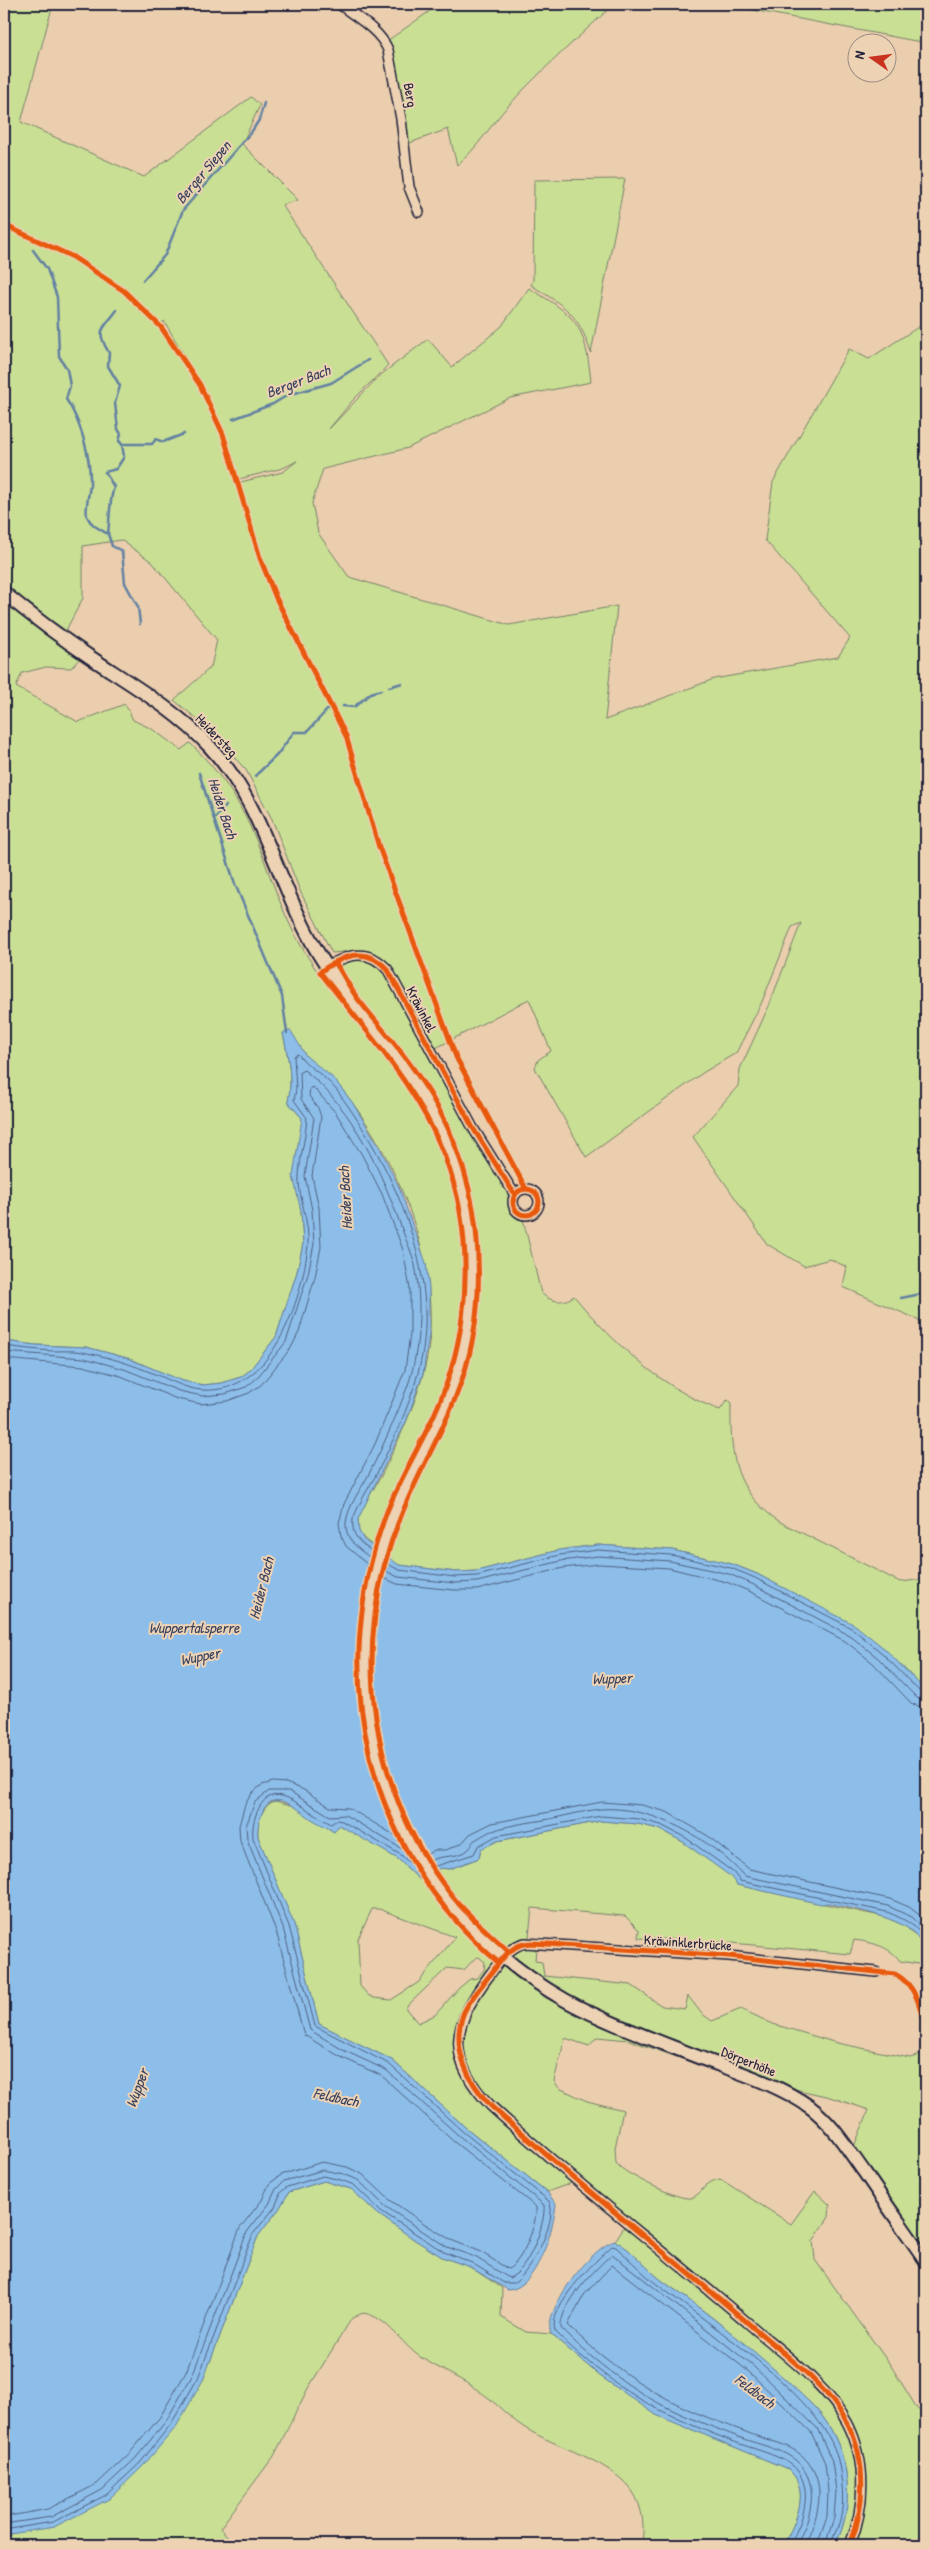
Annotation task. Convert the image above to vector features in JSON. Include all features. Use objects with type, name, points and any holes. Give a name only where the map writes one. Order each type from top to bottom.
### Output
[{"type":"main road","name":"Heidersteg","points":[[4,593],[50,629],[162,705],[197,734],[216,753],[237,780],[255,811],[293,904],[327,967],[352,1002],[400,1061],[429,1106],[453,1159],[469,1229],[471,1298],[458,1369],[439,1420],[393,1516]]},
{"type":"main road","name":"Dörperhöhe","points":[[393,1516],[381,1551],[368,1609],[365,1662],[368,1707],[376,1754],[385,1785],[404,1830],[430,1875],[469,1924],[503,1957],[543,1987],[588,2011],[782,2091],[810,2107],[838,2136],[926,2261]]},
{"type":"street","name":"Berg","points":[[339,4],[370,28],[388,50],[401,119],[409,187],[419,212]]},
{"type":"street","name":"Kräwinkel","points":[[327,967],[343,957],[356,954],[377,961],[388,970],[469,1120],[515,1195]]},
{"type":"street","name":"Kräwinklerbrücke","points":[[503,1957],[519,1945],[532,1943],[729,1956],[876,1972]]},
{"type":"street","points":[[503,1957],[475,1994],[461,2022],[460,2049],[470,2078],[488,2103],[513,2126],[774,2346],[834,2404],[850,2429],[859,2457],[861,2502],[850,2545]]},
{"type":"green space","points":[[4,4],[53,4],[21,122],[144,177],[251,97],[260,105],[242,144],[298,200],[282,205],[388,365],[352,401],[329,429],[378,377],[428,339],[452,367],[501,327],[529,288],[558,307],[576,324],[586,346],[591,382],[510,398],[408,448],[323,469],[312,503],[318,533],[349,577],[509,625],[617,606],[605,720],[714,679],[838,657],[850,638],[765,540],[773,482],[849,349],[869,359],[926,322],[926,1323],[843,1287],[847,1267],[830,1259],[804,1266],[767,1244],[693,1137],[738,1086],[740,1069],[768,1008],[801,923],[792,927],[761,1004],[736,1053],[704,1072],[586,1157],[535,1068],[538,1060],[551,1051],[529,999],[432,1050],[394,974],[364,952],[332,953],[300,891],[272,819],[246,770],[204,725],[174,700],[211,667],[217,640],[152,562],[121,540],[83,546],[83,598],[65,632],[4,586]],"holes":[[[164,321],[203,387],[198,386],[159,329]],[[228,453],[231,453],[239,479],[283,468],[297,461],[283,472],[236,483]]]},
{"type":"green space","points":[[440,4],[614,4],[547,66],[502,112],[471,151],[457,165],[448,129],[407,144],[387,41]]},
{"type":"green space","points":[[721,4],[926,4],[926,43],[898,38],[898,32],[868,32]]},
{"type":"green space","points":[[625,179],[591,353],[581,328],[569,312],[531,285],[533,280],[534,180]]},
{"type":"green space","points":[[4,601],[81,657],[71,668],[46,667],[22,673],[16,687],[78,722],[125,704],[133,720],[152,729],[181,750],[190,743],[216,771],[228,786],[256,839],[285,915],[304,951],[331,990],[404,1082],[434,1135],[447,1170],[456,1206],[461,1242],[462,1280],[459,1317],[442,1389],[393,1494],[372,1545],[361,1534],[358,1528],[358,1519],[399,1439],[423,1375],[430,1338],[429,1299],[424,1259],[413,1219],[398,1181],[379,1144],[358,1111],[335,1081],[306,1057],[293,1041],[283,1033],[290,1076],[288,1102],[302,1118],[301,1211],[303,1244],[297,1272],[276,1337],[249,1371],[241,1377],[221,1383],[203,1385],[183,1381],[127,1358],[86,1347],[36,1345],[4,1341]]},
{"type":"green space","points":[[347,955],[381,963],[513,1198],[514,1209],[522,1215],[541,1293],[557,1301],[570,1299],[574,1296],[604,1330],[640,1362],[679,1390],[720,1410],[727,1400],[731,1403],[732,1440],[738,1471],[744,1485],[753,1498],[780,1522],[900,1582],[926,1579],[926,1691],[885,1649],[798,1596],[757,1574],[732,1564],[672,1550],[598,1545],[559,1550],[477,1571],[456,1572],[399,1565],[390,1560],[381,1551],[451,1392],[472,1264],[439,1126],[327,967]]},
{"type":"green space","points":[[275,1801],[295,1806],[334,1832],[339,1824],[398,1859],[420,1880],[440,1868],[449,1869],[479,1858],[481,1849],[497,1841],[601,1821],[638,1824],[659,1829],[683,1842],[731,1876],[737,1885],[885,1917],[905,1926],[919,1939],[924,1965],[900,1961],[885,1948],[854,1940],[850,1954],[710,1941],[638,1938],[639,1930],[625,1916],[532,1908],[528,1946],[536,1948],[535,1961],[542,1962],[544,1976],[631,1985],[662,2006],[685,2009],[688,1996],[702,2014],[712,2021],[741,2009],[773,2024],[837,2043],[910,2058],[926,2053],[926,2253],[853,2149],[869,2110],[830,2097],[719,2072],[629,2040],[597,2037],[589,2046],[565,2038],[554,2081],[559,2088],[587,2101],[623,2110],[615,2148],[616,2163],[629,2173],[652,2185],[675,2195],[691,2198],[710,2182],[720,2179],[791,2224],[815,2191],[830,2205],[829,2217],[813,2241],[815,2260],[891,2366],[918,2410],[926,2405],[926,2545],[853,2545],[857,2539],[854,2533],[850,2545],[835,2545],[845,2515],[847,2483],[845,2467],[835,2437],[814,2406],[743,2342],[658,2277],[627,2249],[615,2241],[627,2222],[577,2181],[547,2192],[465,2127],[392,2060],[319,2024],[294,1925],[258,1837],[258,1826],[261,1816],[270,1803]],"holes":[[[372,1909],[379,1909],[455,1937],[419,1982],[391,2000],[374,1998],[368,1995],[360,1986],[358,1939]],[[479,1957],[485,1962],[484,1970],[477,1978],[470,1979],[459,1988],[435,2015],[418,2023],[405,2008],[447,1968],[464,1970],[475,1958]]]},
{"type":"green space","points":[[324,2181],[351,2189],[378,2214],[415,2240],[442,2257],[470,2267],[502,2288],[501,2317],[526,2332],[551,2334],[600,2376],[657,2415],[788,2469],[795,2477],[799,2486],[800,2496],[797,2517],[783,2545],[641,2545],[643,2523],[640,2508],[630,2488],[619,2477],[594,2461],[525,2428],[482,2393],[417,2355],[380,2320],[372,2315],[363,2313],[352,2318],[307,2390],[274,2456],[220,2528],[235,2545],[4,2545],[4,2535],[9,2536],[203,2380],[258,2236],[279,2209],[289,2192]]},
{"type":"water","name":"Wuppertalsperre","points":[[291,1031],[306,1056],[334,1079],[352,1102],[379,1146],[399,1187],[426,1263],[429,1288],[429,1335],[423,1374],[406,1422],[358,1519],[359,1531],[364,1540],[399,1565],[456,1572],[477,1571],[559,1550],[598,1545],[672,1550],[732,1564],[757,1574],[855,1625],[885,1649],[926,1691],[926,1998],[921,1945],[917,1936],[908,1928],[881,1916],[866,1912],[737,1885],[730,1876],[683,1842],[659,1829],[638,1824],[601,1821],[497,1841],[481,1849],[479,1858],[449,1869],[440,1868],[420,1880],[398,1859],[339,1825],[334,1832],[292,1805],[285,1802],[272,1801],[266,1805],[262,1813],[258,1825],[258,1837],[294,1924],[319,2024],[392,2060],[465,2127],[547,2192],[556,2204],[548,2241],[535,2268],[527,2279],[518,2287],[508,2290],[470,2267],[442,2257],[415,2240],[378,2214],[351,2189],[324,2181],[289,2192],[279,2209],[258,2236],[203,2380],[176,2427],[143,2466],[109,2499],[54,2527],[4,2535],[4,1341],[36,1345],[86,1347],[127,1358],[183,1381],[203,1385],[222,1383],[241,1377],[249,1371],[276,1337],[297,1272],[303,1244],[301,1211],[293,1176],[302,1118],[288,1102],[290,1076],[283,1033]]},
{"type":"water","name":"Feldbach","points":[[615,2241],[756,2353],[823,2417],[835,2437],[841,2452],[847,2483],[845,2515],[835,2545],[783,2545],[797,2517],[800,2496],[799,2486],[795,2477],[788,2469],[656,2415],[600,2376],[551,2334],[550,2324],[554,2311],[571,2281],[594,2254]]},
{"type":"pier","points":[[374,1543],[389,1556],[377,1618],[374,1656],[378,1711],[387,1756],[397,1790],[415,1830],[438,1870],[422,1880],[396,1835],[382,1804],[367,1757],[356,1696],[355,1666],[358,1623],[364,1577]]},
{"type":"waterway","name":"Berger Siepen","points":[[143,280],[165,255],[183,210],[252,131],[259,120],[264,103]]},
{"type":"waterway","points":[[33,250],[47,269],[57,297],[59,356],[67,369],[70,386],[66,399],[76,418],[84,440],[89,463],[90,485],[87,516],[93,525],[108,534],[112,546],[122,551],[125,583],[138,607],[140,624]]},
{"type":"waterway","name":"Berger Siepen","points":[[117,310],[101,334],[109,353],[108,366],[120,386],[115,403],[118,429],[121,434],[119,441],[122,444]]},
{"type":"waterway","name":"Berger Bach","points":[[233,419],[273,404],[288,395],[331,383],[368,360]]},
{"type":"waterway","name":"Berger Bach","points":[[108,534],[110,504],[114,487],[105,472],[116,469],[124,457],[122,444],[152,444],[156,439],[163,442],[184,434]]},
{"type":"waterway","points":[[389,687],[402,683]]},
{"type":"waterway","points":[[343,706],[354,707],[371,693],[381,690]]},
{"type":"waterway","points":[[255,776],[277,755],[294,732],[307,732],[327,710]]},
{"type":"waterway","name":"Heider Bach","points":[[199,773],[235,884],[282,996],[287,1033]]},
{"type":"waterway","points":[[214,819],[226,806]]},
{"type":"waterway","points":[[901,1298],[926,1293]]},
{"type":"cycle path","points":[[4,225],[73,257],[124,291],[161,327],[200,385],[223,434],[260,558],[276,598],[346,736],[379,847],[456,1057],[526,1189]]},
{"type":"cycle path","points":[[499,1963],[453,1918],[417,1868],[389,1814],[370,1757],[360,1697],[360,1637],[368,1575],[386,1514],[444,1391],[458,1341],[465,1289],[464,1237],[460,1211],[451,1175],[439,1142],[424,1112],[386,1056],[320,972],[337,961],[354,955],[371,957],[388,970],[473,1128],[515,1195]]},
{"type":"cycle path","points":[[335,962],[358,999],[397,1047],[430,1094],[457,1150],[464,1169],[473,1209],[478,1250],[478,1293],[469,1356],[456,1396],[407,1501],[385,1565],[375,1615],[372,1666],[376,1717],[386,1767],[404,1815],[428,1861],[458,1903],[509,1952]]},
{"type":"cycle path","points":[[526,1189],[535,1193],[539,1202],[535,1211],[526,1215],[517,1211],[513,1202],[517,1193],[526,1189]]},
{"type":"cycle path","points":[[850,2545],[859,2515],[862,2484],[861,2469],[854,2439],[848,2424],[839,2410],[816,2382],[802,2369],[554,2162],[491,2106],[475,2086],[463,2062],[459,2038],[460,2025],[470,2001],[505,1956],[519,1945],[532,1943],[729,1956],[895,1974],[903,1979],[914,1992],[926,2034]]},
{"type":"water label","name":"Wupper","points":[[200,1656]]},
{"type":"water label","name":"Wupper","points":[[612,1678]]},
{"type":"water label","name":"Wupper","points":[[137,2088]]}]
